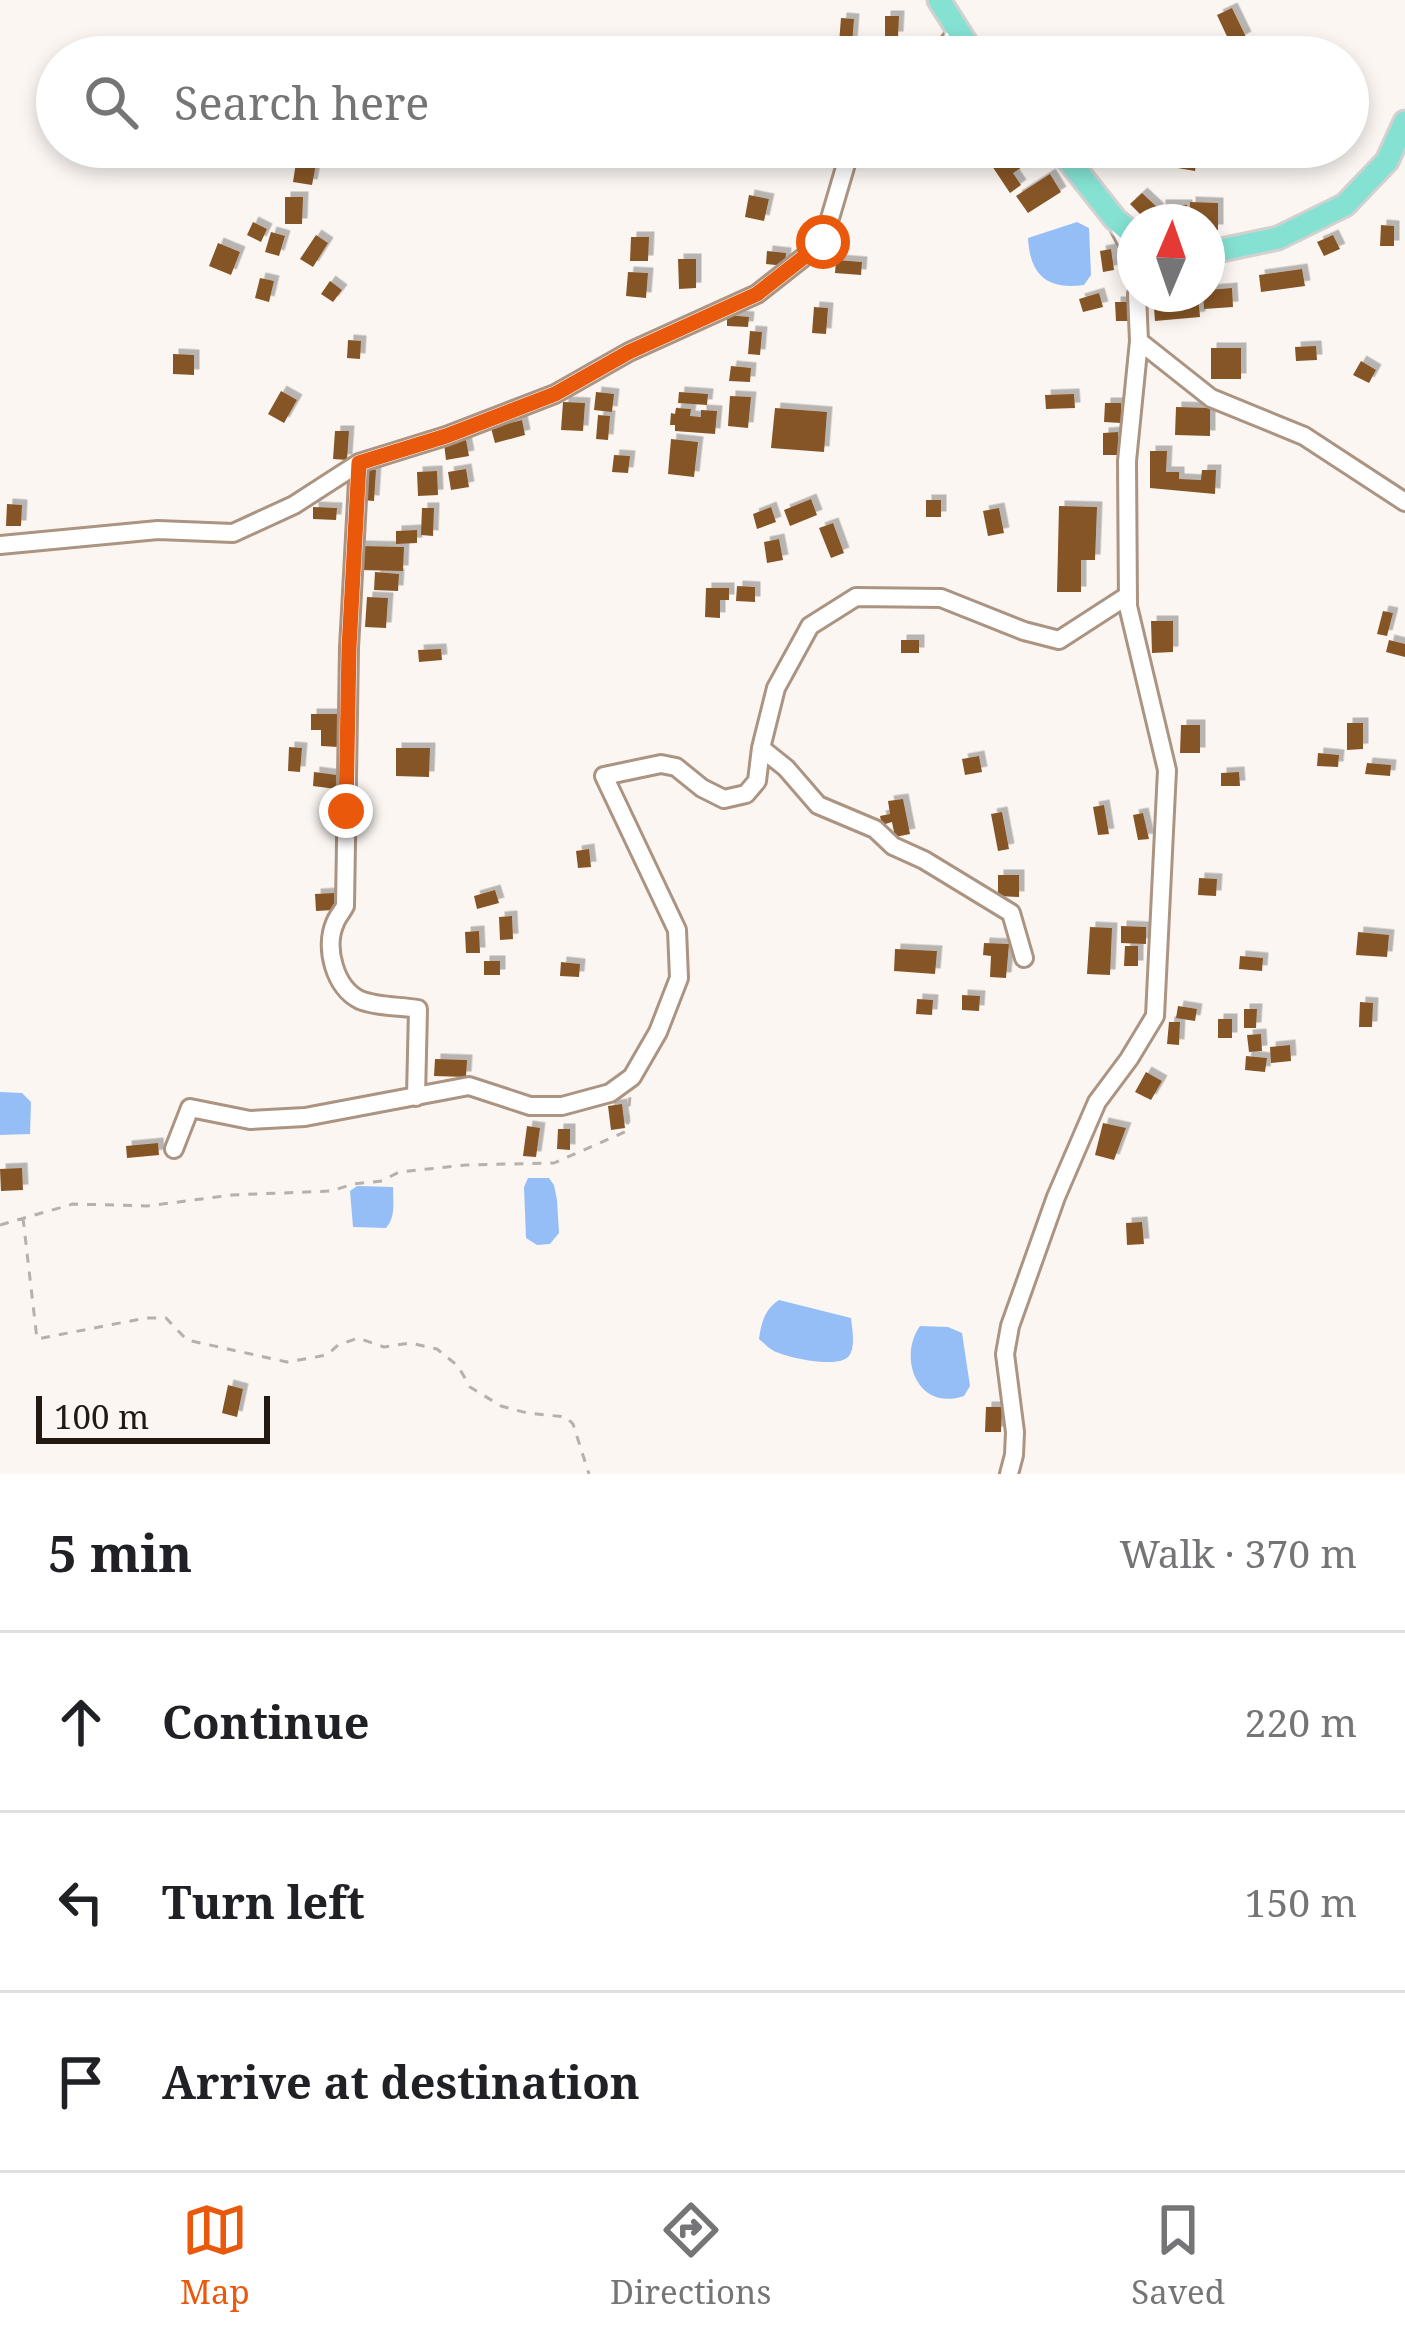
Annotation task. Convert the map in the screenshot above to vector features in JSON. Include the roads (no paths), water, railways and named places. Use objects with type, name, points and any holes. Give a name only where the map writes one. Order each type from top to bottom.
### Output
[{"type":"main road","points":[[939,0],[961,36]]},
{"type":"main road","points":[[1225,249],[1278,238],[1345,205],[1387,161],[1405,122]]},
{"type":"main road","points":[[1075,168],[1115,219]]},
{"type":"street","points":[[955,36],[958,32]]},
{"type":"street","points":[[0,545],[158,530],[233,533],[294,505],[359,463],[555,394],[629,352],[757,294],[823,242],[845,168]]},
{"type":"street","points":[[1115,219],[1117,223]]},
{"type":"street","points":[[1009,1474],[1015,1432],[1005,1354],[1010,1326],[1056,1197],[1097,1102],[1155,1016],[1167,770],[1127,596],[1127,460],[1138,312]]},
{"type":"street","points":[[1139,341],[1211,398],[1304,436],[1405,502]]},
{"type":"street","points":[[359,463],[349,648],[345,906],[333,926],[332,950],[346,992],[365,1002],[418,1009],[416,1096]]},
{"type":"street","points":[[174,1149],[190,1108],[250,1120],[305,1118],[469,1086],[530,1106],[562,1106],[610,1093],[632,1077],[658,1032],[679,978],[679,954],[677,930],[604,776],[661,764],[676,766],[724,799],[746,794],[757,781],[776,688],[810,626],[856,597],[941,598],[1059,640],[1127,596]]},
{"type":"street","points":[[761,748],[818,805],[875,829],[893,846],[1011,913],[1024,958]]},
{"type":"water","points":[[1077,222],[1089,228],[1091,275],[1084,285],[1051,282],[1032,262],[1028,238]]},
{"type":"water","points":[[0,1092],[22,1093],[31,1102],[30,1134],[0,1135]]},
{"type":"water","points":[[528,1178],[549,1178],[554,1185],[559,1233],[550,1244],[537,1245],[526,1238],[524,1187]]},
{"type":"water","points":[[357,1186],[393,1187],[393,1214],[386,1228],[353,1227],[350,1191]]},
{"type":"water","points":[[779,1300],[851,1318],[849,1356],[835,1362],[813,1361],[768,1347],[759,1339],[761,1327]]},
{"type":"water","points":[[920,1326],[948,1327],[962,1333],[970,1386],[964,1396],[934,1396],[916,1378],[911,1352]]}]
